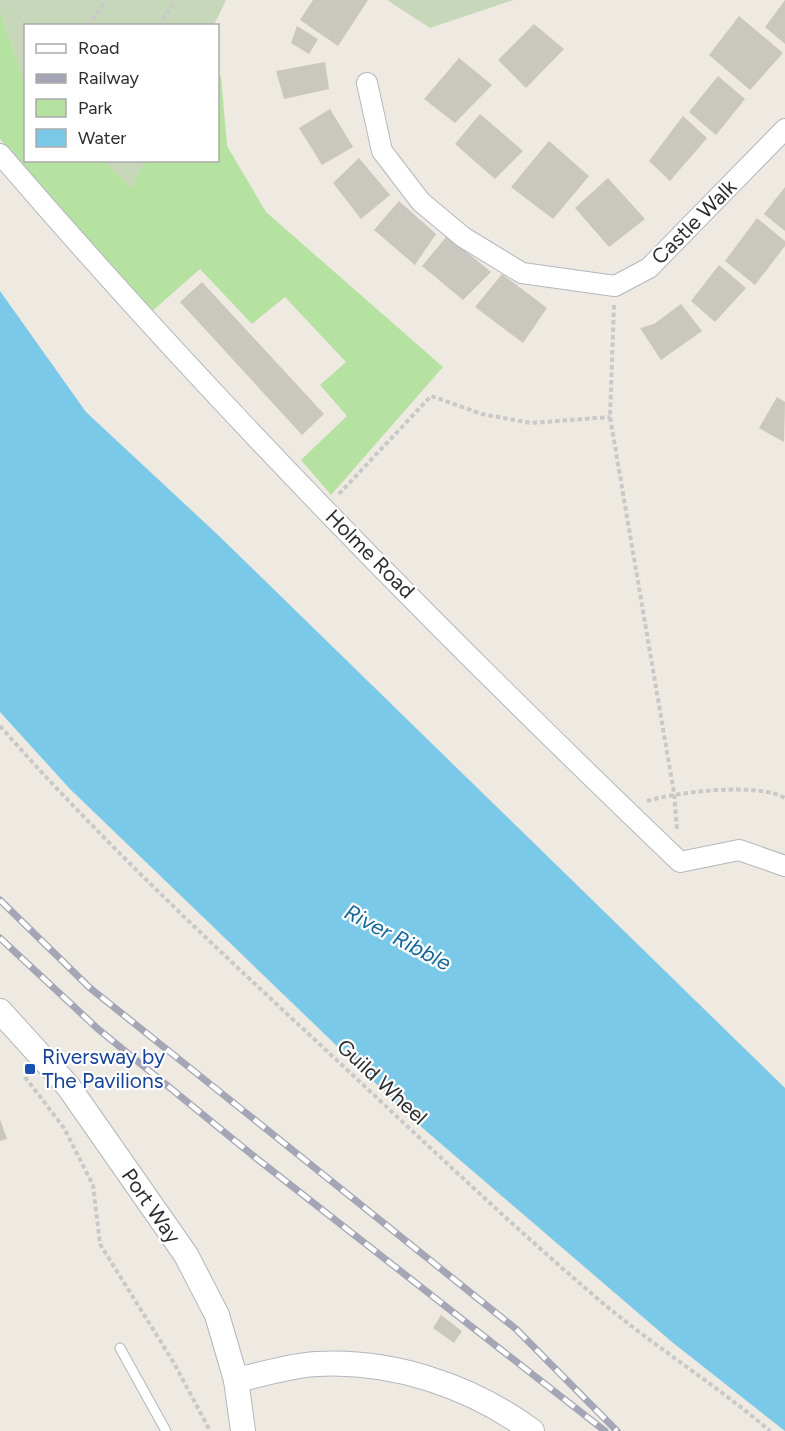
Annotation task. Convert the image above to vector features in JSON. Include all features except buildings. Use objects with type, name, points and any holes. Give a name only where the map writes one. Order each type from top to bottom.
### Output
[{"type":"street","points":[[366,83],[382,151],[421,202],[463,237],[522,273],[615,286]]},
{"type":"street","name":"Castle Walk","points":[[615,286],[649,268],[785,129]]},
{"type":"street","name":"Holme Road","points":[[0,154],[119,292],[287,473],[325,508],[680,862]]},
{"type":"street","points":[[680,862],[739,850],[785,866]]},
{"type":"street","name":"Port Way","points":[[0,1011],[68,1086],[186,1255],[217,1315],[236,1380],[243,1431]]},
{"type":"street","points":[[236,1380],[315,1364],[348,1364],[382,1368],[430,1378],[476,1397],[532,1431]]},
{"type":"lane","points":[[120,1348],[166,1431]]},
{"type":"path","points":[[90,24],[105,0]]},
{"type":"path","points":[[160,24],[175,0]]},
{"type":"path","points":[[615,286],[610,417],[674,793],[680,862]]},
{"type":"path","points":[[325,508],[431,396],[482,414],[531,423],[610,417]]},
{"type":"path","name":"Guild Wheel","points":[[0,726],[56,790],[218,949],[529,1239],[593,1296],[734,1400],[770,1431]]},
{"type":"path","points":[[624,808],[674,793],[729,789],[780,795],[785,798]]},
{"type":"path","points":[[21,1072],[64,1128],[93,1185],[100,1244],[174,1363],[210,1431]]},
{"type":"green space","points":[[0,0],[226,0],[214,24],[24,24],[24,80],[0,10]]},
{"type":"green space","points":[[387,0],[513,0],[430,28]]},
{"type":"green space","points":[[0,10],[24,80],[24,162],[105,162],[131,187],[144,162],[219,162],[219,75],[227,146],[266,212],[443,367],[331,495],[301,460],[347,416],[320,385],[346,362],[285,297],[252,324],[200,269],[150,313],[0,139]]},
{"type":"green space","points":[[105,162],[145,162],[132,188]]},
{"type":"water","name":"River Ribble","points":[[0,291],[86,412],[218,535],[785,1088],[785,1431],[672,1342],[418,1124],[70,789],[0,712]]},
{"type":"railway","points":[[0,900],[90,988],[516,1329],[617,1431]]},
{"type":"railway","points":[[0,938],[98,1029],[256,1158],[605,1431]]},
{"type":"place","name":"Riversway by The Pavilions","points":[[30,1069]]}]
